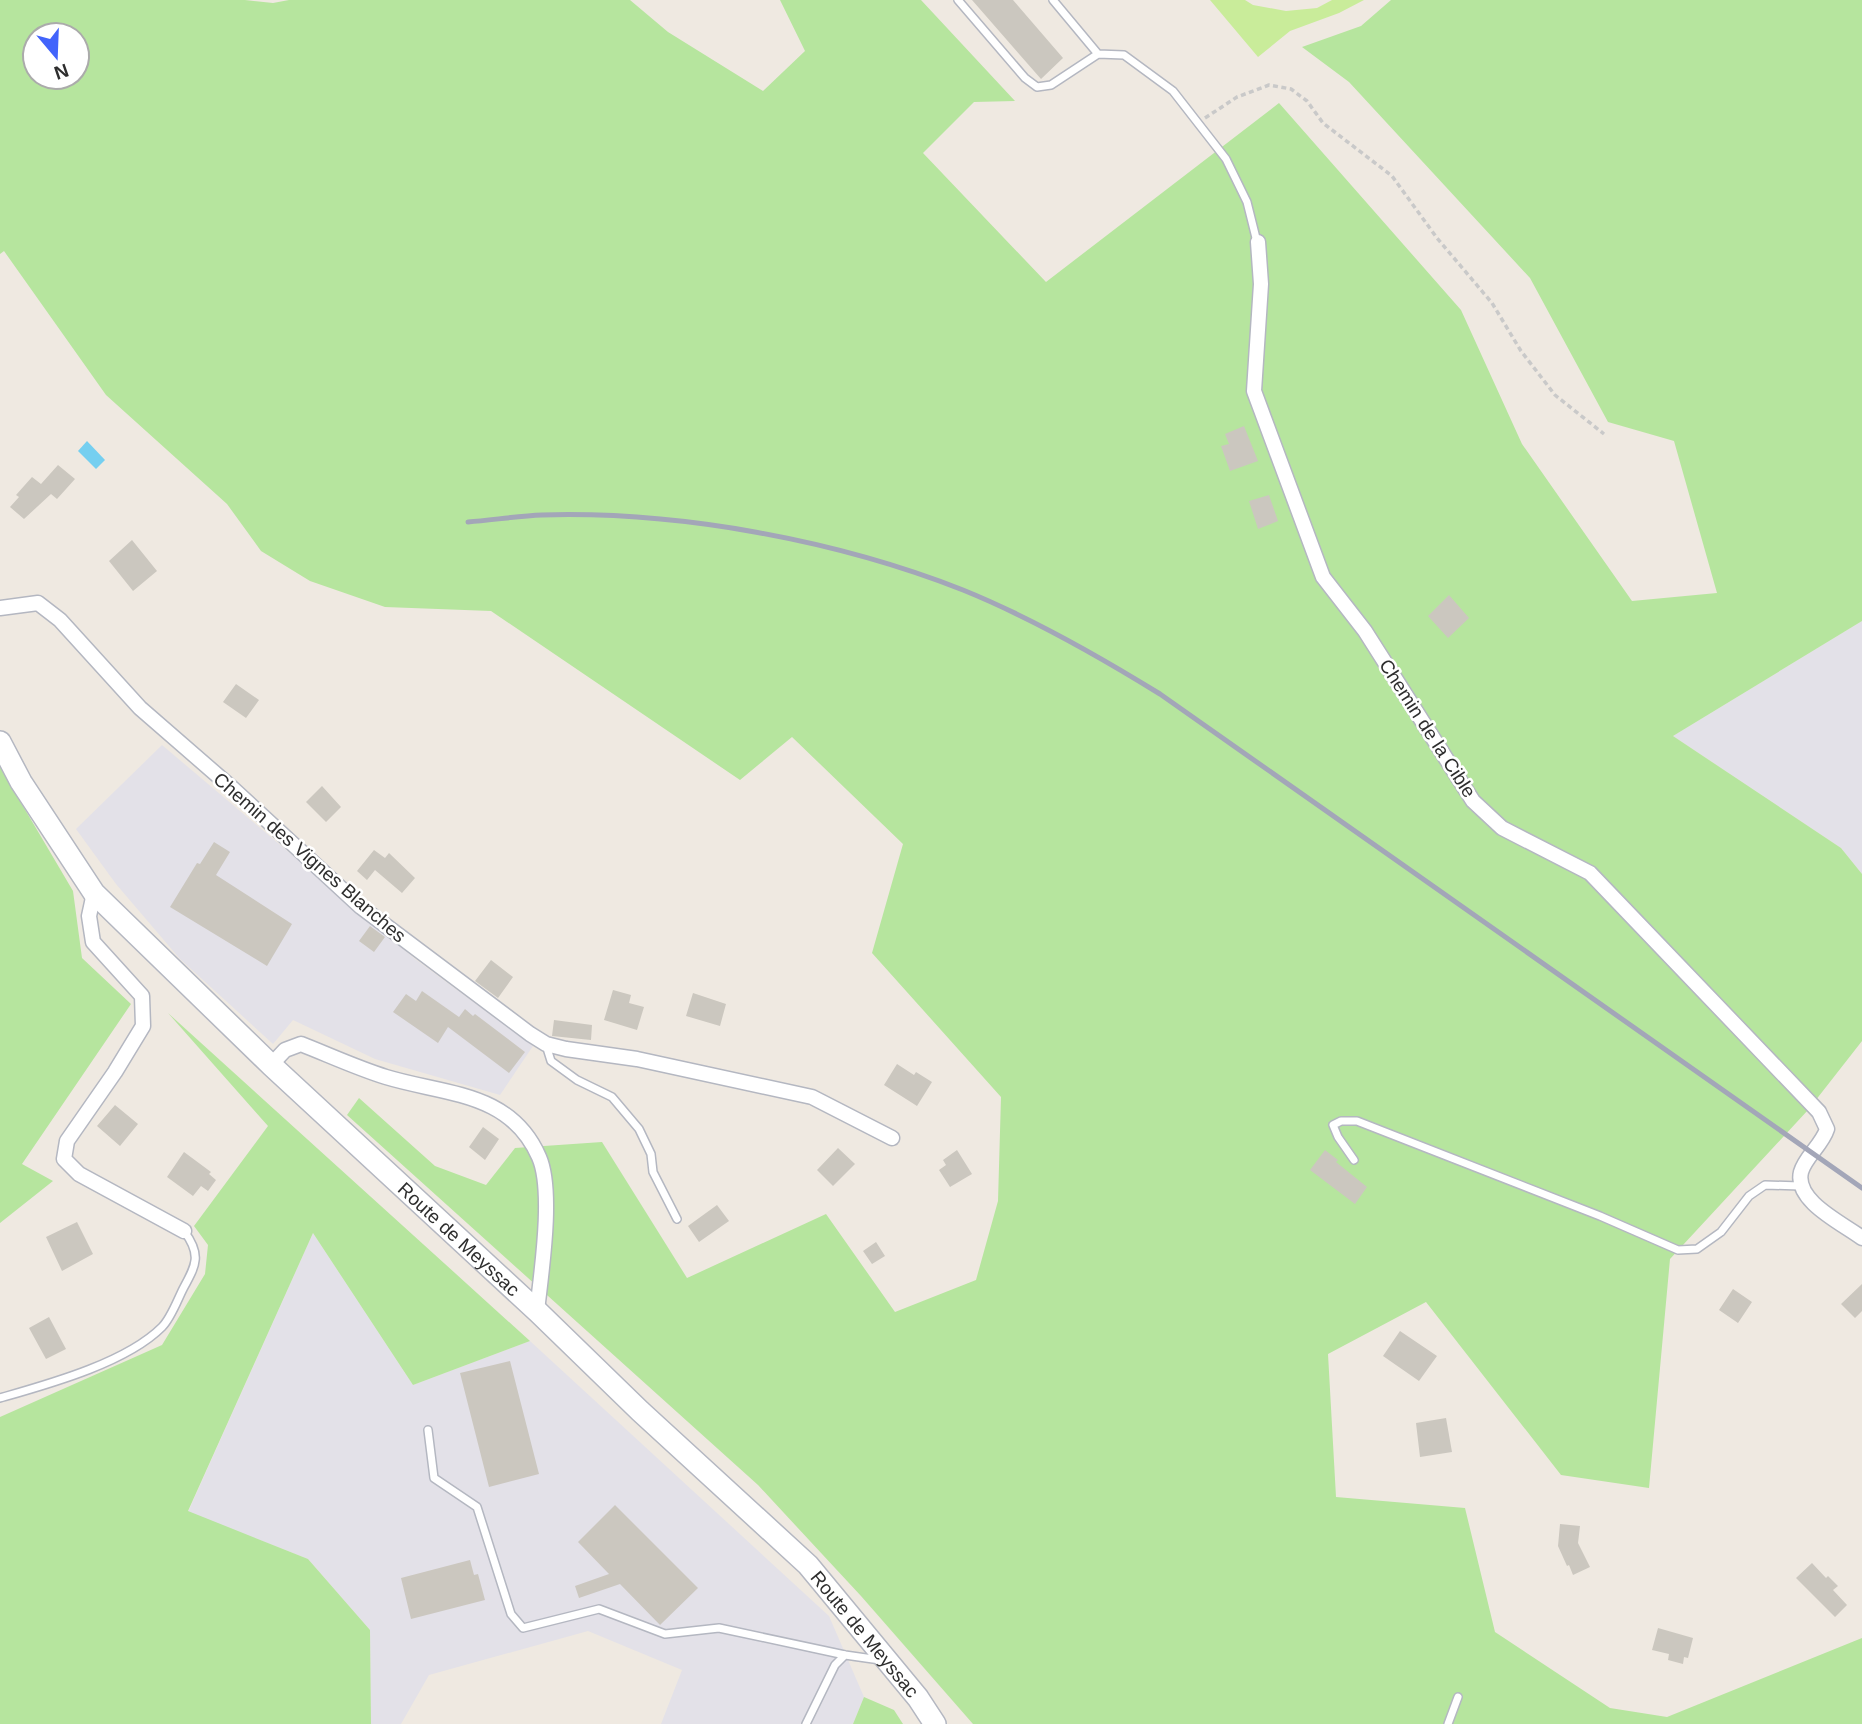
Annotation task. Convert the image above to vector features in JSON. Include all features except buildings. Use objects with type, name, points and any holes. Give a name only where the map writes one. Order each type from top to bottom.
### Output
[{"type":"main road","name":"Route de Meyssac","points":[[0,742],[21,782],[94,893],[271,1065],[807,1565],[918,1698],[935,1724]]},
{"type":"street","name":"Chemin de la Cible","points":[[1258,243],[1261,284],[1254,391],[1323,577],[1365,631],[1473,801],[1502,828],[1590,873],[1819,1112],[1827,1129],[1824,1138],[1801,1170],[1800,1186]]},
{"type":"street","name":"Chemin des Vignes Blanches","points":[[0,608],[38,603],[60,620],[140,708],[232,788],[361,907],[458,982],[546,1044],[637,1059],[812,1097],[892,1138]]},
{"type":"street","points":[[94,893],[89,916],[93,942],[142,996],[143,1026],[67,1141],[64,1160],[79,1174],[184,1231]]},
{"type":"street","points":[[271,1065],[285,1050],[301,1044],[386,1077],[482,1100],[521,1127],[540,1159],[547,1202],[537,1311]]},
{"type":"street","points":[[1800,1186],[1808,1200],[1862,1238]]},
{"type":"lane","points":[[958,0],[1025,78],[1037,87],[1051,85],[1098,54],[1124,55],[1173,91],[1226,159],[1247,202],[1258,243]]},
{"type":"lane","points":[[1052,0],[1098,54]]},
{"type":"lane","points":[[546,1044],[551,1060],[577,1080],[612,1097],[639,1129],[651,1154],[653,1172],[677,1219]]},
{"type":"lane","points":[[1353,1160],[1333,1125],[1341,1121],[1357,1121],[1600,1216],[1678,1250],[1697,1249],[1721,1233],[1749,1196],[1765,1185],[1800,1186]]},
{"type":"lane","points":[[0,1398],[52,1384],[131,1350],[163,1326],[195,1266],[195,1245],[184,1231]]},
{"type":"lane","points":[[428,1430],[434,1478],[477,1507],[511,1614],[523,1628],[599,1608],[665,1634],[719,1628],[845,1655],[888,1661]]},
{"type":"lane","points":[[806,1724],[835,1665],[845,1655]]},
{"type":"lane","points":[[1448,1724],[1458,1697]]},
{"type":"path","points":[[1198,122],[1237,97],[1269,85],[1291,89],[1307,101],[1323,123],[1392,176],[1437,238],[1492,303],[1521,351],[1555,396],[1604,433]]},
{"type":"shaded area","points":[[1862,621],[1862,874],[1841,848],[1673,736]]},
{"type":"shaded area","points":[[162,745],[415,959],[533,1046],[500,1095],[375,1059],[293,1020],[273,1044],[180,959],[116,884],[76,829]]},
{"type":"shaded area","points":[[313,1233],[413,1385],[530,1341],[829,1616],[864,1697],[853,1724],[661,1724],[682,1670],[588,1631],[429,1675],[401,1724],[371,1724],[370,1630],[308,1559],[188,1512]]},
{"type":"green space","points":[[0,0],[245,0],[273,3],[289,0],[630,0],[668,32],[763,91],[805,51],[780,0],[921,0],[1015,101],[974,102],[923,153],[1046,282],[1279,103],[1461,310],[1522,444],[1632,601],[1717,593],[1674,441],[1608,422],[1530,278],[1349,82],[1302,47],[1361,26],[1391,0],[1862,0],[1862,621],[1673,736],[1841,848],[1862,874],[1862,1041],[1808,1110],[1670,1259],[1649,1488],[1561,1475],[1426,1302],[1328,1354],[1336,1497],[1465,1508],[1495,1632],[1610,1708],[1667,1717],[1862,1638],[1862,1724],[973,1724],[861,1596],[758,1485],[347,1115],[359,1098],[435,1166],[486,1185],[515,1148],[602,1142],[687,1278],[826,1214],[895,1312],[976,1280],[998,1201],[1001,1097],[872,953],[903,844],[792,737],[740,780],[491,611],[385,607],[310,581],[261,551],[227,504],[106,395],[4,251],[0,254]]},
{"type":"green space","points":[[1210,0],[1245,0],[1253,5],[1286,11],[1317,8],[1332,0],[1364,0],[1339,13],[1290,31],[1258,57]]},
{"type":"green space","points":[[0,767],[73,891],[82,958],[131,1004],[22,1164],[53,1181],[0,1223]]},
{"type":"green space","points":[[168,1013],[530,1341],[413,1385],[313,1233],[188,1511],[308,1559],[370,1630],[371,1724],[0,1724],[0,1417],[162,1345],[205,1274],[208,1245],[194,1226],[268,1126]]},
{"type":"green space","points":[[864,1697],[894,1710],[903,1724],[853,1724]]},
{"type":"water","points":[[87,441],[105,460],[96,469],[78,451]]},
{"type":"railway","points":[[468,522],[542,515],[594,515],[648,518],[756,532],[810,543],[914,572],[1014,613],[1088,651],[1160,694],[1862,1188]]}]
